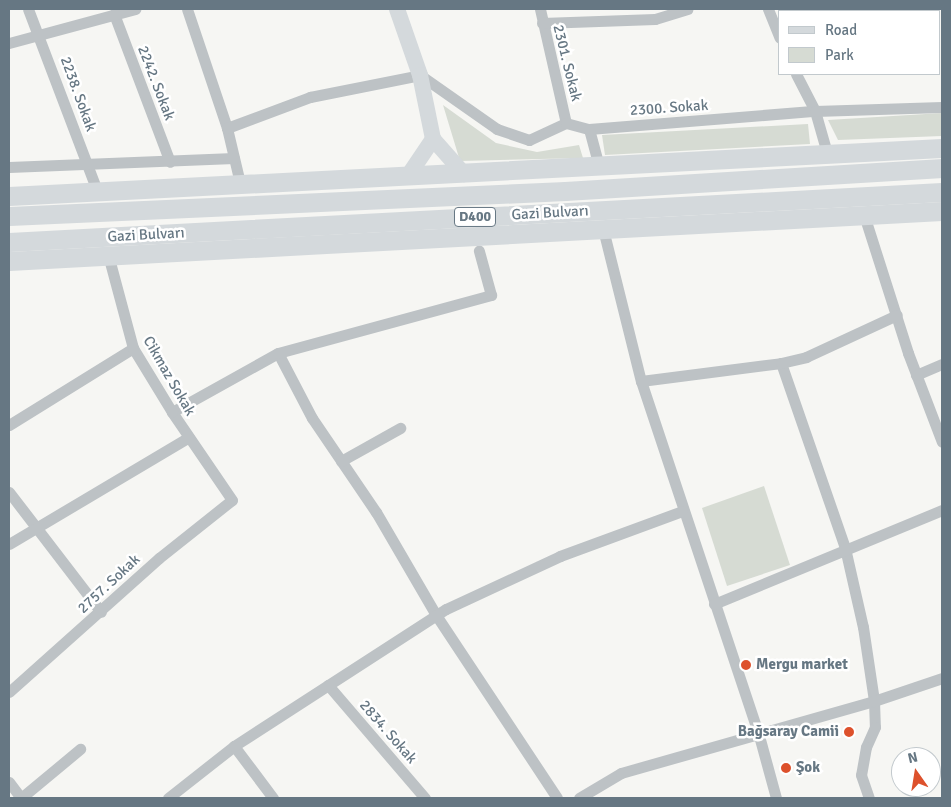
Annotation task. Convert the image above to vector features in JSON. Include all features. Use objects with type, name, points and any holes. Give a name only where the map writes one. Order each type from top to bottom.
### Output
[{"type":"highway","points":[[9,196],[942,148]]},
{"type":"highway","name":"Gazi Bulvarı","points":[[9,216],[565,191],[942,168]]},
{"type":"highway","name":"Gazi Bulvarı","points":[[9,242],[942,192]]},
{"type":"highway","points":[[9,260],[942,211]]},
{"type":"main road","points":[[398,9],[420,75],[433,140],[464,174]]},
{"type":"main road","points":[[408,176],[433,140]]},
{"type":"street","name":"2238. Sokak","points":[[28,9],[40,36],[97,191]]},
{"type":"street","points":[[9,43],[135,9]]},
{"type":"street","points":[[187,9],[227,128],[240,183]]},
{"type":"street","name":"2301. Sokak","points":[[540,9],[566,123]]},
{"type":"street","points":[[542,23],[655,19],[688,9]]},
{"type":"street","points":[[768,9],[778,33]]},
{"type":"street","name":"2242. Sokak","points":[[114,14],[170,162]]},
{"type":"street","points":[[227,128],[310,97],[420,75],[497,129],[529,140],[566,123]]},
{"type":"street","points":[[797,75],[815,111],[828,153]]},
{"type":"street","name":"2300. Sokak","points":[[566,123],[589,129],[815,111],[942,107]]},
{"type":"street","points":[[589,129],[599,166]]},
{"type":"street","points":[[9,167],[234,158]]},
{"type":"street","points":[[864,215],[916,375],[942,442]]},
{"type":"street","points":[[602,230],[641,381],[682,511],[758,732],[776,798]]},
{"type":"street","points":[[172,412],[278,353],[491,295],[479,251]]},
{"type":"street","name":"Cikmaz Sokak","points":[[108,254],[133,348],[172,412],[232,500]]},
{"type":"street","points":[[641,381],[781,363],[806,357],[897,315]]},
{"type":"street","points":[[9,425],[133,348]]},
{"type":"street","points":[[278,353],[312,418],[376,512],[436,615],[557,798]]},
{"type":"street","points":[[781,363],[845,548],[863,627],[874,701],[875,727],[866,747],[862,775],[869,798]]},
{"type":"street","points":[[916,375],[942,364]]},
{"type":"street","points":[[341,461],[400,428]]},
{"type":"street","points":[[9,544],[189,438]]},
{"type":"street","points":[[9,492],[101,612]]},
{"type":"street","name":"2757. Sokak","points":[[9,692],[101,612],[159,558],[232,500]]},
{"type":"street","points":[[714,604],[845,548],[942,510]]},
{"type":"street","points":[[168,798],[234,746],[436,615],[560,556],[682,511]]},
{"type":"street","points":[[579,798],[621,773],[758,732],[874,701],[942,678]]},
{"type":"street","name":"2834. Sokak","points":[[328,685],[425,798]]},
{"type":"street","points":[[234,746],[270,797]]},
{"type":"street","points":[[9,782],[21,798],[80,749]]},
{"type":"green space","points":[[443,105],[496,143],[537,152],[579,145],[583,158],[460,161]]},
{"type":"green space","points":[[942,113],[942,136],[838,140],[828,120]]},
{"type":"green space","points":[[808,124],[810,144],[605,155],[602,135]]},
{"type":"green space","points":[[764,486],[790,565],[727,586],[702,508]]},
{"type":"place","name":"Mergu market","points":[[746,665]]},
{"type":"place","name":"Bağsaray Camii","points":[[849,732]]},
{"type":"place","name":"Şok","points":[[786,768]]}]
